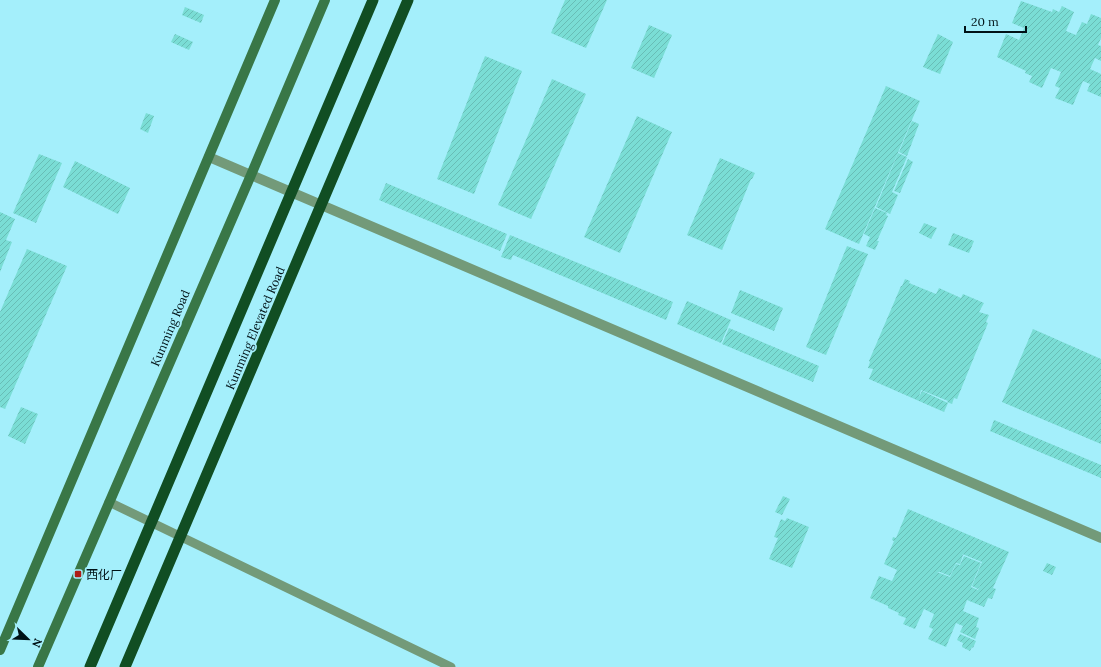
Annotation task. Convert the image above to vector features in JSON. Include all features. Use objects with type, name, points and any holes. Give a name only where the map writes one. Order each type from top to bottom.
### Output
[{"type":"highway","name":"Kunming Elevated Road","points":[[90,667],[373,0]]},
{"type":"highway","name":"Kunming Elevated Road","points":[[125,667],[408,0]]},
{"type":"main road","points":[[0,650],[275,0]]},
{"type":"main road","name":"Kunming Road","points":[[38,667],[324,0]]},
{"type":"street","points":[[209,157],[1101,538]]},
{"type":"lane","points":[[109,502],[451,667]]},
{"type":"building","points":[[565,0],[607,0],[586,48],[551,33]]},
{"type":"building","points":[[1021,1],[1052,12],[1053,9],[1059,12],[1062,6],[1074,12],[1066,31],[1076,35],[1082,22],[1087,24],[1091,14],[1101,18],[1101,38],[1098,45],[1101,46],[1101,61],[1095,58],[1090,69],[1101,74],[1101,97],[1087,91],[1090,84],[1083,81],[1073,105],[1055,98],[1060,88],[1055,86],[1061,72],[1051,68],[1042,88],[1029,82],[1032,76],[1025,73],[1026,71],[997,57],[1006,34],[1019,40],[1024,28],[1012,23]]},
{"type":"building","points":[[185,7],[204,15],[201,23],[182,15]]},
{"type":"building","points":[[649,25],[672,35],[654,78],[631,68]]},
{"type":"building","points":[[175,34],[193,42],[189,50],[171,42]]},
{"type":"building","points":[[938,34],[953,42],[940,74],[923,67]]},
{"type":"building","points":[[485,56],[522,71],[474,194],[437,179]]},
{"type":"building","points":[[552,79],[586,94],[531,219],[498,205]]},
{"type":"building","points":[[886,86],[920,101],[859,244],[825,229]]},
{"type":"building","points":[[146,113],[154,116],[148,133],[140,129]]},
{"type":"building","points":[[637,116],[672,132],[620,253],[584,237]]},
{"type":"building","points":[[912,121],[919,124],[907,156],[899,152]]},
{"type":"building","points":[[898,153],[907,157],[892,192],[898,195],[890,214],[876,207]]},
{"type":"building","points":[[39,154],[62,163],[36,223],[13,213]]},
{"type":"building","points":[[720,158],[755,173],[751,179],[722,250],[687,235]]},
{"type":"building","points":[[908,159],[913,162],[900,193],[894,191]]},
{"type":"building","points":[[75,161],[130,188],[118,214],[63,187]]},
{"type":"building","points":[[386,183],[507,234],[500,251],[379,200]]},
{"type":"building","points":[[875,208],[887,213],[886,215],[888,216],[877,241],[879,241],[875,250],[866,246],[870,237],[864,234]]},
{"type":"building","points":[[0,212],[15,219],[6,240],[12,242],[0,272]]},
{"type":"building","points":[[924,223],[937,228],[931,239],[919,233]]},
{"type":"building","points":[[953,233],[974,241],[969,253],[948,245]]},
{"type":"building","points":[[510,235],[673,302],[666,320],[513,255],[511,260],[501,257]]},
{"type":"building","points":[[847,246],[868,254],[826,355],[806,347]]},
{"type":"building","points":[[27,249],[67,266],[5,409],[0,407],[0,312]]},
{"type":"building","points":[[905,279],[910,281],[909,283],[936,294],[939,288],[961,298],[963,294],[984,303],[979,312],[989,315],[986,322],[988,323],[957,399],[954,398],[952,404],[921,390],[919,397],[922,391],[948,403],[944,412],[869,379],[873,369],[868,368],[869,361]]},
{"type":"building","points":[[740,290],[783,308],[774,331],[731,313]]},
{"type":"building","points":[[687,301],[731,320],[721,343],[677,324]]},
{"type":"building","points":[[729,328],[819,366],[813,382],[722,344]]},
{"type":"building","points":[[1033,329],[1101,359],[1101,444],[1002,402]]},
{"type":"building","points":[[21,407],[38,414],[25,444],[8,436]]},
{"type":"building","points":[[994,420],[1101,465],[1101,478],[990,431]]},
{"type":"building","points":[[783,496],[790,499],[782,515],[775,512]]},
{"type":"building","points":[[908,509],[1009,552],[993,588],[996,589],[992,599],[988,598],[984,607],[967,600],[963,611],[979,618],[976,627],[979,628],[975,639],[960,632],[963,626],[956,623],[946,647],[928,639],[933,629],[929,627],[934,614],[924,609],[915,629],[903,624],[906,618],[898,615],[899,613],[870,598],[879,576],[892,581],[897,570],[884,564],[894,541],[892,540],[893,537],[896,538]],"holes":[[[962,554],[982,562],[972,586],[978,589],[981,583],[978,590],[971,587],[981,563],[964,556],[960,565],[956,564],[950,577],[937,572],[950,576],[956,563],[960,564]]]},
{"type":"building","points":[[787,518],[809,527],[792,568],[769,559],[778,538],[774,537],[781,519],[785,521]]},
{"type":"building","points":[[1047,563],[1056,567],[1052,575],[1043,571]]},
{"type":"building","points":[[960,634],[976,641],[970,651],[962,647],[963,643],[957,640]]},
{"type":"place","name":"西化厂","points":[[78,574]]}]
